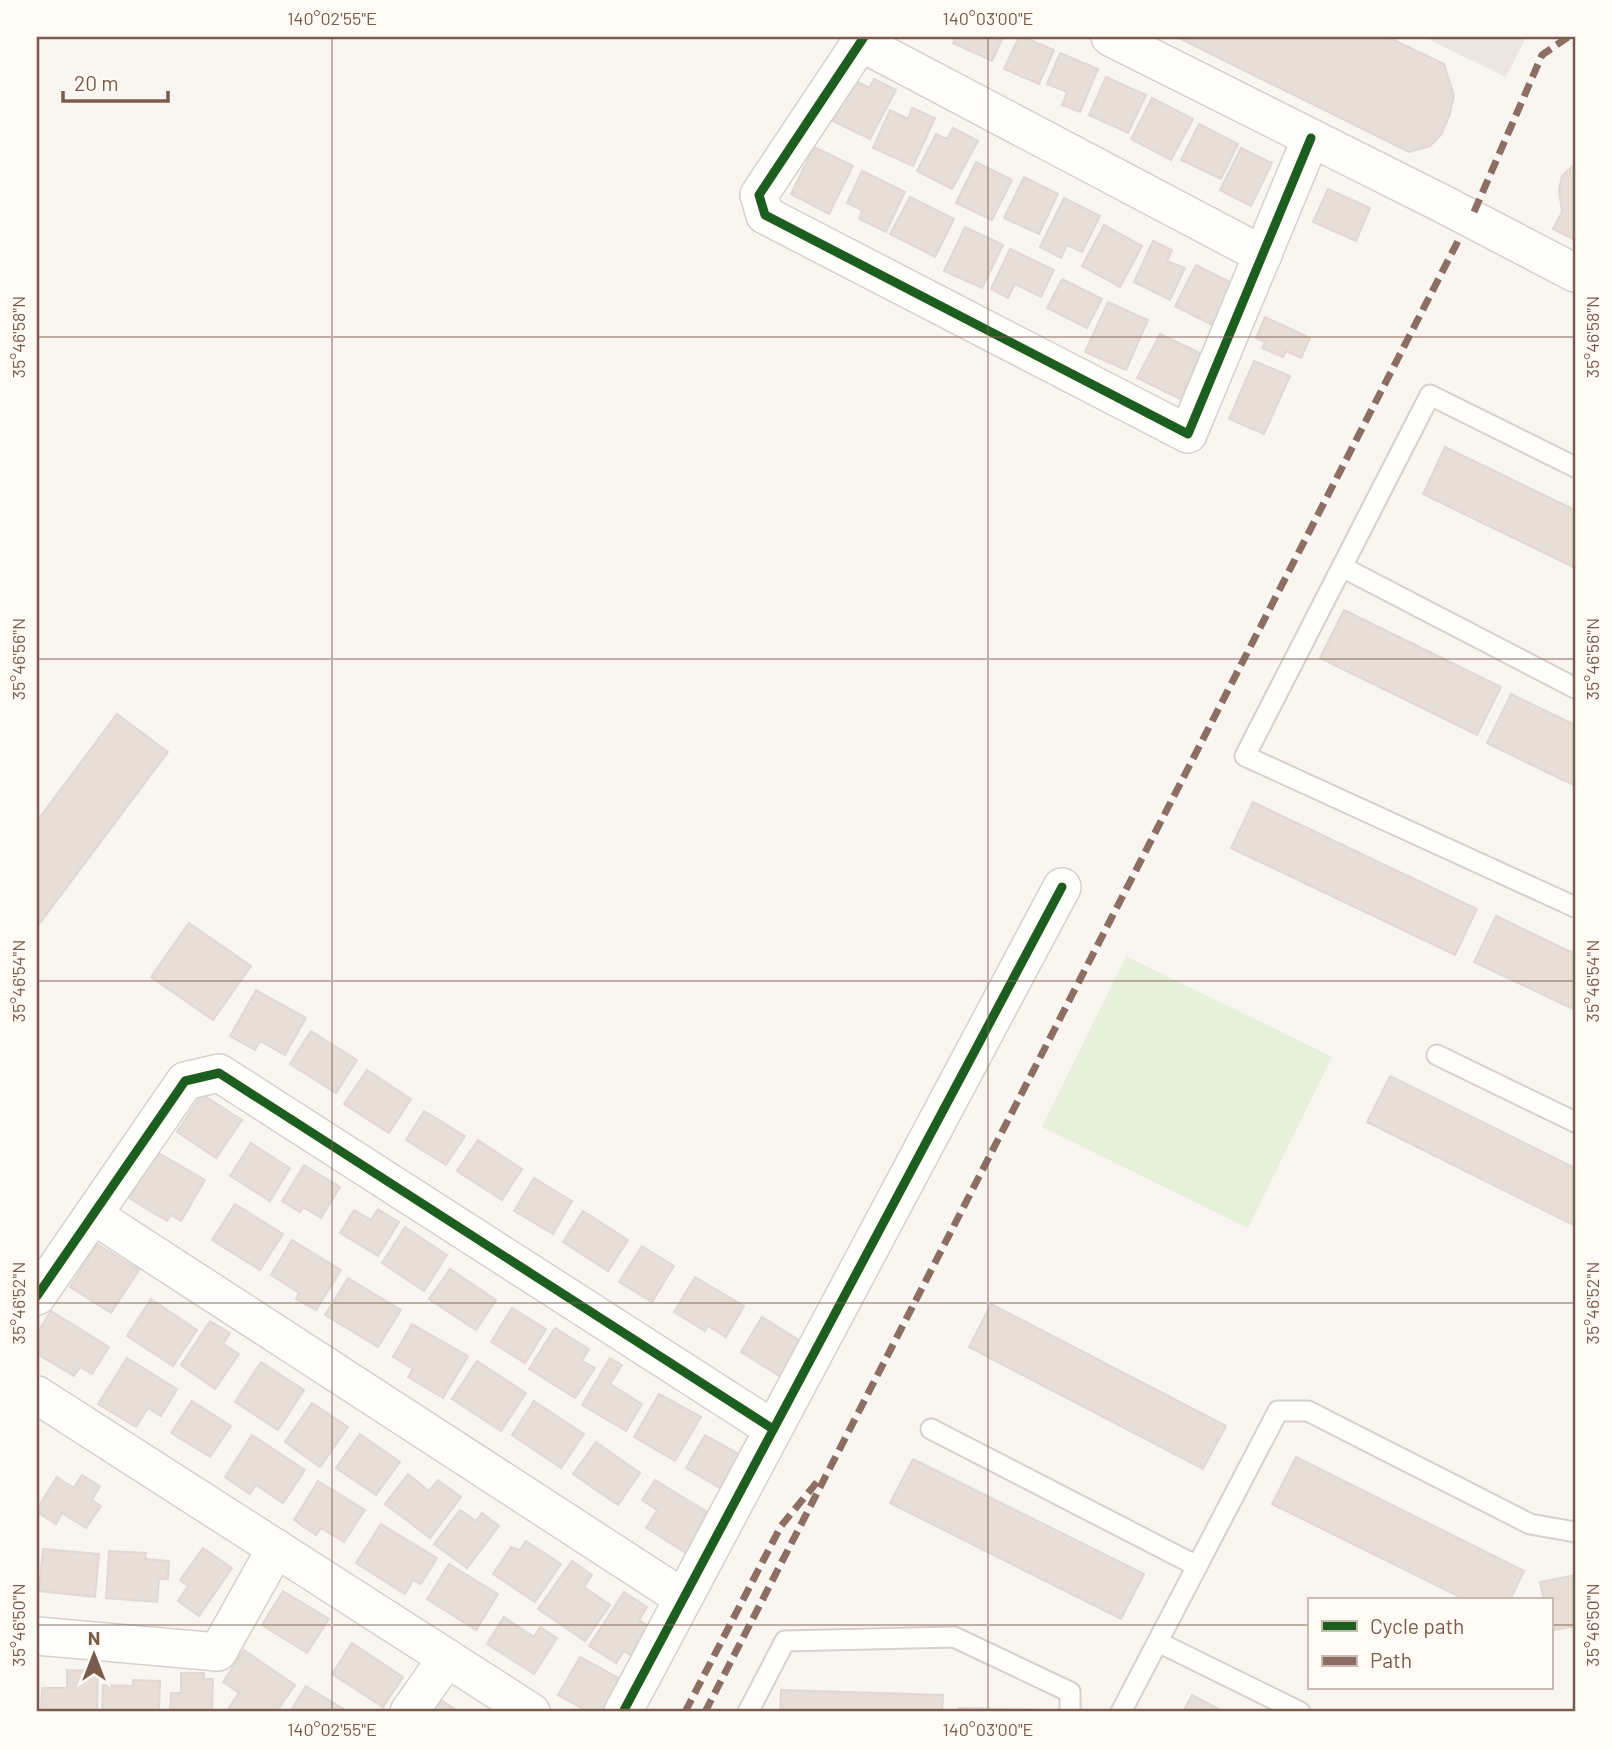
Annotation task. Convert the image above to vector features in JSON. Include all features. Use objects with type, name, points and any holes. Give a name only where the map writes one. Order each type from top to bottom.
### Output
[{"type":"street","points":[[1110,37],[1575,273]]},
{"type":"street","points":[[1263,255],[862,39],[759,195],[765,215],[1188,434],[1263,255],[1311,138]]},
{"type":"street","points":[[623,1712],[1062,887]]},
{"type":"street","points":[[37,1296],[185,1081],[219,1073],[773,1429]]},
{"type":"street","points":[[93,1215],[683,1598]]},
{"type":"street","points":[[37,1395],[531,1712]]},
{"type":"street","points":[[37,1636],[218,1652],[276,1548]]},
{"type":"street","points":[[410,1712],[447,1658]]},
{"type":"lane","points":[[1575,467],[1430,395],[1245,756],[1575,907]]},
{"type":"lane","points":[[1342,567],[1575,688]]},
{"type":"lane","points":[[1437,1055],[1575,1122]]},
{"type":"lane","points":[[1121,1712],[1278,1411],[1308,1410],[1530,1524],[1575,1532]]},
{"type":"lane","points":[[931,1429],[1197,1566]]},
{"type":"lane","points":[[748,1712],[785,1641],[954,1637],[1070,1692],[1070,1712]]},
{"type":"lane","points":[[1158,1642],[1300,1712]]},
{"type":"shaded area","points":[[1424,37],[1526,37],[1506,77]]},
{"type":"green space","points":[[1126,956],[1332,1057],[1248,1228],[1042,1127]]},
{"type":"building","points":[[956,37],[1003,37],[992,61],[953,43]]},
{"type":"building","points":[[1019,37],[1054,50],[1039,84],[1004,69]]},
{"type":"building","points":[[1177,37],[1388,37],[1444,64],[1454,95],[1450,114],[1441,135],[1430,146],[1409,152]]},
{"type":"building","points":[[1060,53],[1098,69],[1080,112],[1062,105],[1067,92],[1047,84]]},
{"type":"building","points":[[1106,77],[1146,95],[1128,133],[1089,115]]},
{"type":"building","points":[[874,79],[896,90],[870,139],[833,121],[854,80],[869,88]]},
{"type":"building","points":[[1152,98],[1193,119],[1171,160],[1131,139]]},
{"type":"building","points":[[912,108],[935,118],[913,166],[873,148],[890,110],[908,119]]},
{"type":"building","points":[[1199,124],[1238,144],[1221,179],[1181,160]]},
{"type":"building","points":[[953,128],[978,141],[952,189],[917,171],[936,134],[947,139]]},
{"type":"building","points":[[814,147],[853,166],[829,214],[791,194]]},
{"type":"building","points":[[1241,148],[1272,163],[1251,206],[1220,190]]},
{"type":"building","points":[[976,162],[1012,180],[992,220],[956,203]]},
{"type":"building","points":[[1575,164],[1575,240],[1553,229],[1562,212],[1559,190],[1562,176]]},
{"type":"building","points":[[862,171],[905,192],[886,232],[859,219],[862,210],[847,203]]},
{"type":"building","points":[[1024,177],[1058,194],[1039,234],[1004,218]]},
{"type":"building","points":[[1328,189],[1370,208],[1356,241],[1313,222]]},
{"type":"building","points":[[910,197],[954,219],[935,257],[890,234]]},
{"type":"building","points":[[1064,198],[1100,216],[1082,252],[1067,245],[1061,258],[1040,247]]},
{"type":"building","points":[[1104,225],[1142,246],[1120,287],[1082,266]]},
{"type":"building","points":[[965,227],[1003,245],[982,288],[944,271]]},
{"type":"building","points":[[1153,241],[1172,250],[1167,261],[1185,268],[1170,300],[1134,282]]},
{"type":"building","points":[[1010,249],[1054,270],[1041,297],[1015,284],[1008,298],[991,289]]},
{"type":"building","points":[[1196,265],[1234,284],[1212,325],[1175,306]]},
{"type":"building","points":[[1062,279],[1102,299],[1087,328],[1047,308]]},
{"type":"building","points":[[1108,302],[1148,320],[1126,370],[1085,352]]},
{"type":"building","points":[[1265,317],[1310,338],[1301,358],[1286,351],[1283,357],[1262,348],[1265,342],[1256,338]]},
{"type":"building","points":[[1160,334],[1202,354],[1180,399],[1137,378]]},
{"type":"building","points":[[1254,361],[1290,376],[1264,434],[1229,419]]},
{"type":"building","points":[[1445,447],[1575,510],[1575,568],[1423,494]]},
{"type":"building","points":[[1344,610],[1501,687],[1477,735],[1320,658]]},
{"type":"building","points":[[1511,694],[1575,725],[1575,786],[1487,743]]},
{"type":"building","points":[[117,714],[168,752],[37,927],[37,821]]},
{"type":"building","points":[[1253,802],[1477,909],[1455,955],[1231,848]]},
{"type":"building","points":[[1496,916],[1575,954],[1575,1010],[1474,962]]},
{"type":"building","points":[[189,923],[251,966],[213,1020],[151,977]]},
{"type":"building","points":[[256,990],[306,1018],[285,1055],[260,1041],[255,1050],[230,1036]]},
{"type":"building","points":[[311,1031],[357,1060],[336,1093],[290,1064]]},
{"type":"building","points":[[367,1070],[411,1099],[389,1133],[344,1104]]},
{"type":"building","points":[[1390,1076],[1575,1168],[1575,1226],[1367,1122]]},
{"type":"building","points":[[202,1094],[242,1120],[216,1158],[177,1132]]},
{"type":"building","points":[[424,1111],[465,1136],[446,1165],[406,1140]]},
{"type":"building","points":[[478,1140],[522,1169],[502,1200],[457,1171]]},
{"type":"building","points":[[251,1143],[290,1168],[270,1201],[230,1176]]},
{"type":"building","points":[[157,1152],[205,1180],[181,1221],[171,1215],[167,1221],[129,1198]]},
{"type":"building","points":[[304,1165],[340,1187],[321,1218],[303,1207],[300,1212],[282,1201]]},
{"type":"building","points":[[534,1178],[572,1201],[553,1234],[514,1211]]},
{"type":"building","points":[[235,1204],[283,1234],[260,1270],[212,1240]]},
{"type":"building","points":[[378,1209],[399,1222],[378,1256],[340,1233],[354,1210],[371,1220]]},
{"type":"building","points":[[583,1211],[628,1240],[608,1271],[563,1242]]},
{"type":"building","points":[[405,1227],[447,1255],[424,1291],[382,1263]]},
{"type":"building","points":[[292,1240],[341,1270],[316,1310],[296,1299],[299,1293],[271,1275]]},
{"type":"building","points":[[97,1244],[139,1270],[111,1313],[70,1287]]},
{"type":"building","points":[[642,1246],[674,1266],[652,1302],[619,1282]]},
{"type":"building","points":[[450,1269],[496,1300],[476,1330],[429,1299]]},
{"type":"building","points":[[695,1277],[744,1306],[726,1337],[708,1326],[705,1331],[674,1312]]},
{"type":"building","points":[[348,1278],[401,1310],[378,1347],[325,1315]]},
{"type":"building","points":[[151,1299],[197,1330],[173,1366],[127,1336]]},
{"type":"building","points":[[991,1304],[1226,1426],[1203,1469],[969,1347]]},
{"type":"building","points":[[512,1308],[546,1329],[525,1363],[491,1342]]},
{"type":"building","points":[[51,1311],[109,1347],[92,1374],[80,1367],[74,1376],[37,1354],[37,1333]]},
{"type":"building","points":[[762,1317],[807,1345],[786,1380],[741,1352]]},
{"type":"building","points":[[210,1321],[230,1333],[223,1344],[239,1354],[215,1389],[181,1365]]},
{"type":"building","points":[[412,1324],[468,1356],[443,1398],[408,1377],[413,1369],[393,1357]]},
{"type":"building","points":[[555,1328],[589,1349],[582,1361],[595,1368],[575,1398],[529,1369]]},
{"type":"building","points":[[127,1358],[177,1389],[161,1416],[148,1408],[136,1427],[98,1404]]},
{"type":"building","points":[[610,1358],[622,1365],[610,1384],[642,1404],[626,1431],[582,1405]]},
{"type":"building","points":[[477,1361],[526,1393],[501,1431],[452,1399]]},
{"type":"building","points":[[261,1362],[304,1390],[278,1430],[235,1402]]},
{"type":"building","points":[[659,1394],[701,1417],[675,1461],[634,1437]]},
{"type":"building","points":[[192,1401],[231,1426],[210,1457],[171,1433]]},
{"type":"building","points":[[534,1401],[584,1434],[561,1468],[512,1435]]},
{"type":"building","points":[[312,1403],[348,1427],[320,1467],[285,1442]]},
{"type":"building","points":[[360,1434],[400,1462],[376,1495],[336,1468]]},
{"type":"building","points":[[252,1435],[305,1470],[283,1503],[256,1485],[250,1494],[225,1477]]},
{"type":"building","points":[[705,1435],[749,1460],[730,1494],[686,1468]]},
{"type":"building","points":[[596,1442],[640,1473],[618,1505],[573,1474]]},
{"type":"building","points":[[1296,1457],[1524,1571],[1511,1598],[1462,1598],[1272,1504]]},
{"type":"building","points":[[913,1459],[1144,1574],[1121,1619],[890,1503]]},
{"type":"building","points":[[408,1474],[429,1491],[438,1480],[461,1497],[430,1538],[385,1504]]},
{"type":"building","points":[[82,1475],[100,1486],[92,1500],[101,1506],[86,1528],[62,1513],[56,1524],[37,1512],[57,1477],[74,1488]]},
{"type":"building","points":[[655,1480],[722,1521],[697,1560],[646,1528],[657,1510],[642,1500]]},
{"type":"building","points":[[318,1481],[365,1510],[344,1542],[321,1528],[316,1535],[294,1520]]},
{"type":"building","points":[[460,1510],[476,1521],[482,1513],[499,1526],[467,1568],[434,1544]]},
{"type":"building","points":[[381,1524],[437,1558],[421,1584],[413,1580],[405,1594],[356,1563]]},
{"type":"building","points":[[526,1541],[561,1564],[535,1602],[493,1574],[511,1547],[520,1550]]},
{"type":"building","points":[[203,1548],[232,1568],[199,1616],[178,1601],[188,1586],[180,1580]]},
{"type":"building","points":[[43,1549],[99,1554],[95,1597],[39,1591]]},
{"type":"building","points":[[109,1551],[146,1553],[145,1559],[169,1561],[168,1579],[159,1579],[157,1602],[106,1598]]},
{"type":"building","points":[[572,1561],[592,1575],[584,1587],[610,1605],[585,1641],[538,1609]]},
{"type":"building","points":[[449,1564],[498,1594],[476,1630],[427,1599]]},
{"type":"building","points":[[1575,1575],[1575,1626],[1552,1631],[1552,1598],[1544,1598],[1540,1582]]},
{"type":"building","points":[[283,1591],[329,1619],[307,1653],[262,1625]]},
{"type":"building","points":[[624,1592],[647,1607],[639,1620],[660,1634],[641,1662],[624,1651],[616,1663],[589,1646]]},
{"type":"building","points":[[504,1617],[534,1637],[540,1627],[557,1638],[534,1674],[487,1644]]},
{"type":"building","points":[[352,1643],[403,1677],[383,1707],[332,1674]]},
{"type":"building","points":[[244,1650],[295,1685],[276,1712],[233,1712],[228,1709],[239,1693],[223,1682]]},
{"type":"building","points":[[580,1657],[631,1685],[616,1712],[589,1712],[558,1695]]},
{"type":"building","points":[[67,1670],[98,1671],[97,1712],[41,1712],[42,1688],[67,1688]]},
{"type":"building","points":[[181,1673],[204,1673],[204,1679],[213,1679],[212,1712],[170,1712],[171,1693],[181,1693]]},
{"type":"building","points":[[133,1680],[160,1681],[159,1712],[102,1712],[103,1685],[133,1686]]},
{"type":"building","points":[[306,1686],[348,1712],[290,1712]]},
{"type":"building","points":[[781,1690],[943,1695],[942,1712],[780,1712]]},
{"type":"building","points":[[1192,1695],[1224,1712],[1183,1712]]},
{"type":"building","points":[[435,1696],[459,1712],[424,1712]]},
{"type":"building","points":[[959,1708],[1044,1710],[1044,1712],[959,1712]]},
{"type":"marked path","points":[[1474,212],[1542,55],[1568,37]]},
{"type":"marked path","points":[[705,1712],[1458,241]]},
{"type":"marked path","points":[[685,1712],[781,1526],[817,1482]]},
{"type":"cycle path","points":[[864,37],[759,195],[765,215],[1188,434],[1311,138]]},
{"type":"cycle path","points":[[623,1712],[1062,887]]},
{"type":"cycle path","points":[[37,1296],[185,1081],[219,1073],[773,1429]]}]
